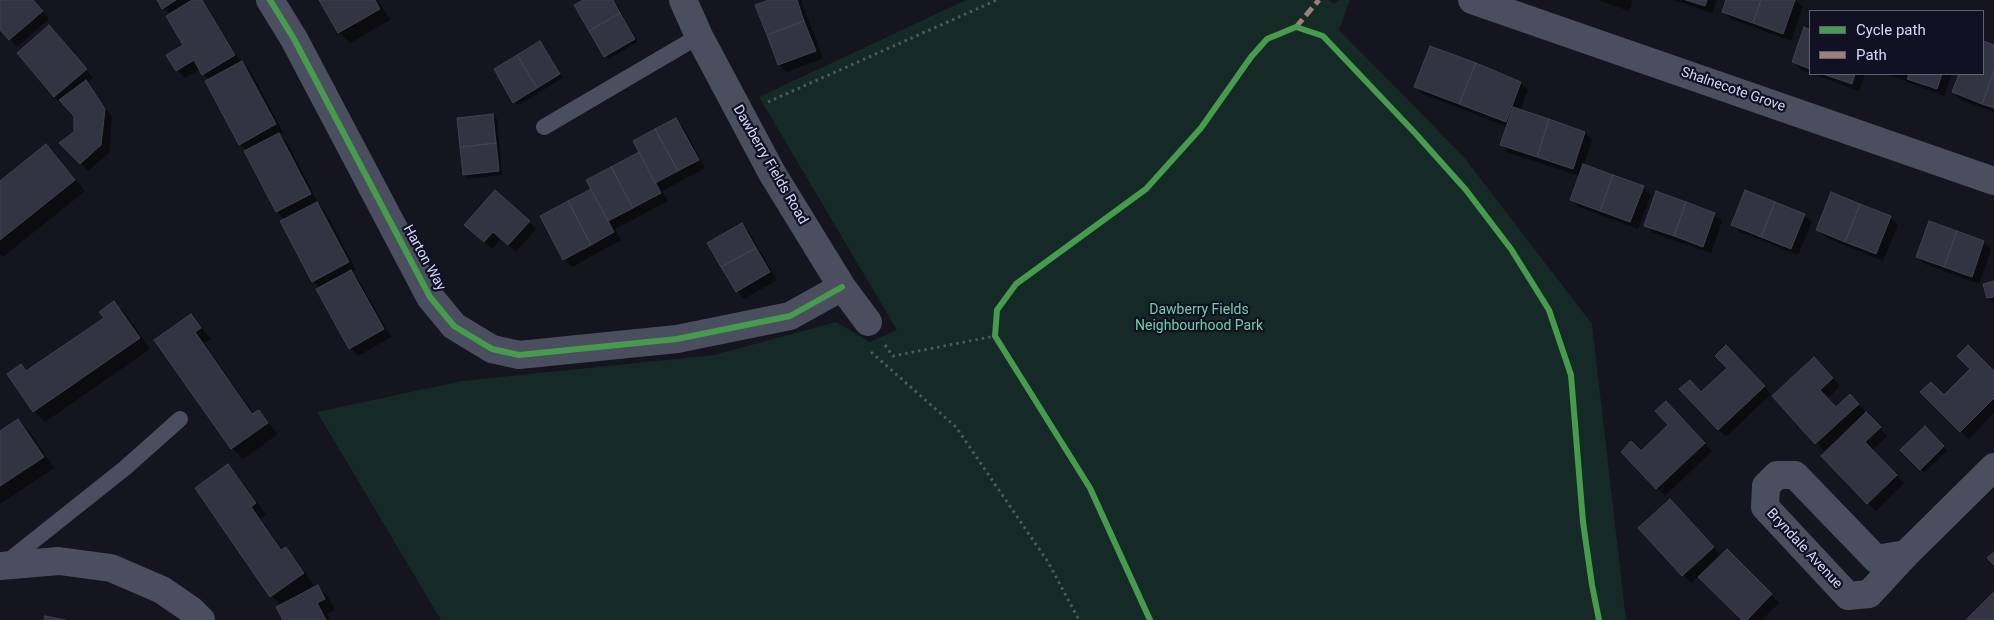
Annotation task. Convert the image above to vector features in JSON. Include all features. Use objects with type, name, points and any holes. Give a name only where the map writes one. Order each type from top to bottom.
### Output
[{"type":"street","name":"Harton Way","points":[[270,0],[294,39],[430,297],[454,326],[492,349],[520,355],[677,338],[790,316],[842,287]]},
{"type":"street","name":"Dawberry Fields Road","points":[[684,0],[699,36],[772,173],[842,287],[868,322]]},
{"type":"street","name":"Shalnecote Grove","points":[[1472,0],[1994,181]]},
{"type":"street","name":"Bryndale Avenue","points":[[1906,554],[1876,559],[1795,475],[1777,476],[1766,486],[1764,507],[1848,596],[1869,594],[1906,554],[1994,467]]},
{"type":"street","points":[[1,566],[59,561],[111,568],[162,590],[191,610],[200,620]]},
{"type":"lane","points":[[544,127],[699,36]]},
{"type":"lane","points":[[1,566],[125,468],[180,419]]},
{"type":"path","points":[[740,114],[997,0]]},
{"type":"path","points":[[995,336],[894,356],[868,322],[857,339],[956,427],[1048,562],[1079,620]]},
{"type":"green space","name":"Dawberry Fields Neighbourhood Park","points":[[966,0],[1329,0],[1334,4],[1339,0],[1350,0],[1339,30],[1463,156],[1592,324],[1626,620],[441,620],[317,412],[462,381],[714,355],[836,322],[870,342],[897,330],[759,97]]},
{"type":"building","points":[[0,0],[33,0],[43,11],[9,40],[0,30]]},
{"type":"building","points":[[157,0],[176,0],[162,9]]},
{"type":"building","points":[[192,0],[202,0],[235,55],[202,75],[194,60],[176,71],[166,55],[183,45],[166,16]]},
{"type":"building","points":[[319,0],[375,0],[380,9],[338,33]]},
{"type":"building","points":[[583,0],[613,0],[620,13],[589,31],[574,5]]},
{"type":"building","points":[[769,0],[797,0],[804,21],[767,35],[755,5]]},
{"type":"building","points":[[1686,0],[1707,0],[1705,6]]},
{"type":"building","points":[[1726,0],[1761,0],[1753,23],[1722,12]]},
{"type":"building","points":[[1761,0],[1795,0],[1783,34],[1753,23]]},
{"type":"building","points":[[620,13],[635,39],[604,57],[589,31]]},
{"type":"building","points":[[804,21],[816,51],[778,65],[767,35]]},
{"type":"building","points":[[49,25],[87,69],[54,97],[17,53]]},
{"type":"building","points":[[1804,27],[1809,30],[1809,69],[1792,62]]},
{"type":"building","points":[[540,41],[560,74],[537,88],[517,55]]},
{"type":"building","points":[[1984,41],[1994,45],[1994,71],[1982,104],[1952,92],[1959,75],[1984,75]]},
{"type":"building","points":[[1430,46],[1476,63],[1459,104],[1414,87]]},
{"type":"building","points":[[517,55],[537,88],[513,103],[494,69]]},
{"type":"building","points":[[242,61],[276,124],[239,145],[205,81]]},
{"type":"building","points":[[1476,63],[1521,82],[1506,122],[1459,104]]},
{"type":"building","points":[[1994,71],[1994,108],[1982,104]]},
{"type":"building","points":[[1826,75],[1855,75],[1852,84]]},
{"type":"building","points":[[1909,75],[1942,75],[1937,89],[1907,79]]},
{"type":"building","points":[[86,80],[105,109],[101,145],[80,164],[59,143],[74,132],[74,116],[59,100]]},
{"type":"building","points":[[1513,107],[1549,119],[1537,157],[1500,145]]},
{"type":"building","points":[[493,114],[496,143],[460,147],[457,118]]},
{"type":"building","points":[[676,118],[699,160],[678,171],[655,129]]},
{"type":"building","points":[[1549,119],[1585,132],[1573,169],[1537,157]]},
{"type":"building","points":[[655,129],[678,171],[655,183],[633,141]]},
{"type":"building","points":[[279,133],[311,194],[276,212],[244,151]]},
{"type":"building","points":[[496,143],[499,171],[463,175],[460,147]]},
{"type":"building","points":[[46,144],[75,180],[0,240],[0,181]]},
{"type":"building","points":[[639,152],[661,193],[633,208],[611,167]]},
{"type":"building","points":[[1583,164],[1613,175],[1600,211],[1570,200]]},
{"type":"building","points":[[611,167],[633,208],[608,221],[586,180]]},
{"type":"building","points":[[1613,175],[1644,186],[1630,222],[1600,211]]},
{"type":"building","points":[[591,189],[614,232],[591,245],[568,201]]},
{"type":"building","points":[[495,190],[530,221],[508,245],[493,232],[484,242],[464,225]]},
{"type":"building","points":[[1745,190],[1775,202],[1761,237],[1731,225]]},
{"type":"building","points":[[1656,191],[1686,202],[1674,236],[1644,226]]},
{"type":"building","points":[[1831,192],[1860,204],[1845,242],[1816,230]]},
{"type":"building","points":[[568,201],[591,245],[563,260],[540,216]]},
{"type":"building","points":[[317,202],[349,262],[312,282],[280,221]]},
{"type":"building","points":[[1686,202],[1715,213],[1703,247],[1674,236]]},
{"type":"building","points":[[1775,202],[1805,214],[1791,249],[1761,237]]},
{"type":"building","points":[[1860,204],[1891,216],[1876,254],[1845,242]]},
{"type":"building","points":[[1929,221],[1957,231],[1944,267],[1916,257]]},
{"type":"building","points":[[742,223],[756,248],[721,267],[707,243]]},
{"type":"building","points":[[1957,231],[1984,241],[1972,277],[1944,267]]},
{"type":"building","points":[[756,248],[770,272],[736,292],[721,267]]},
{"type":"building","points":[[351,270],[384,329],[349,349],[316,289]]},
{"type":"building","points":[[1994,281],[1994,297],[1987,298],[1983,284]]},
{"type":"building","points":[[114,301],[140,338],[33,412],[7,374],[21,364],[26,371],[104,318],[99,312]]},
{"type":"building","points":[[191,314],[201,328],[195,332],[252,414],[259,410],[268,423],[231,449],[154,340]]},
{"type":"building","points":[[1726,345],[1765,386],[1718,430],[1679,389],[1690,380],[1701,392],[1727,368],[1715,356]]},
{"type":"building","points":[[1968,345],[1994,371],[1994,398],[1960,432],[1920,392],[1931,382],[1944,395],[1970,369],[1957,356]]},
{"type":"building","points":[[1814,357],[1833,378],[1820,390],[1836,407],[1850,394],[1859,404],[1815,444],[1772,396]]},
{"type":"building","points":[[1666,401],[1705,443],[1656,489],[1621,452],[1631,441],[1641,451],[1668,425],[1655,411]]},
{"type":"building","points":[[1866,412],[1881,427],[1865,442],[1897,475],[1867,504],[1821,456]]},
{"type":"building","points":[[18,419],[44,457],[0,486],[0,431]]},
{"type":"building","points":[[1925,426],[1944,446],[1920,470],[1900,450]]},
{"type":"building","points":[[228,464],[256,503],[251,507],[281,550],[286,547],[304,573],[270,597],[195,488]]},
{"type":"building","points":[[1670,499],[1714,547],[1682,576],[1638,528]]},
{"type":"building","points":[[1727,549],[1772,594],[1747,620],[1742,620],[1698,577]]},
{"type":"building","points":[[1994,552],[1994,565],[1987,558]]},
{"type":"building","points":[[318,585],[325,599],[317,603],[326,620],[283,620],[276,607]]},
{"type":"building","points":[[1994,592],[1994,620],[1966,620]]},
{"type":"building","points":[[45,616],[65,620],[44,620]]},
{"type":"marked path","points":[[1296,27],[1319,0]]},
{"type":"cycle path","points":[[270,0],[294,39],[430,297],[454,326],[492,349],[519,355],[677,339],[790,316],[842,287]]},
{"type":"cycle path","points":[[1150,620],[1090,488],[995,336],[997,310],[1016,284],[1146,189],[1201,128],[1251,57],[1267,39],[1296,27],[1323,36],[1466,190],[1511,249],[1549,310],[1571,375],[1583,522],[1599,620]]}]
